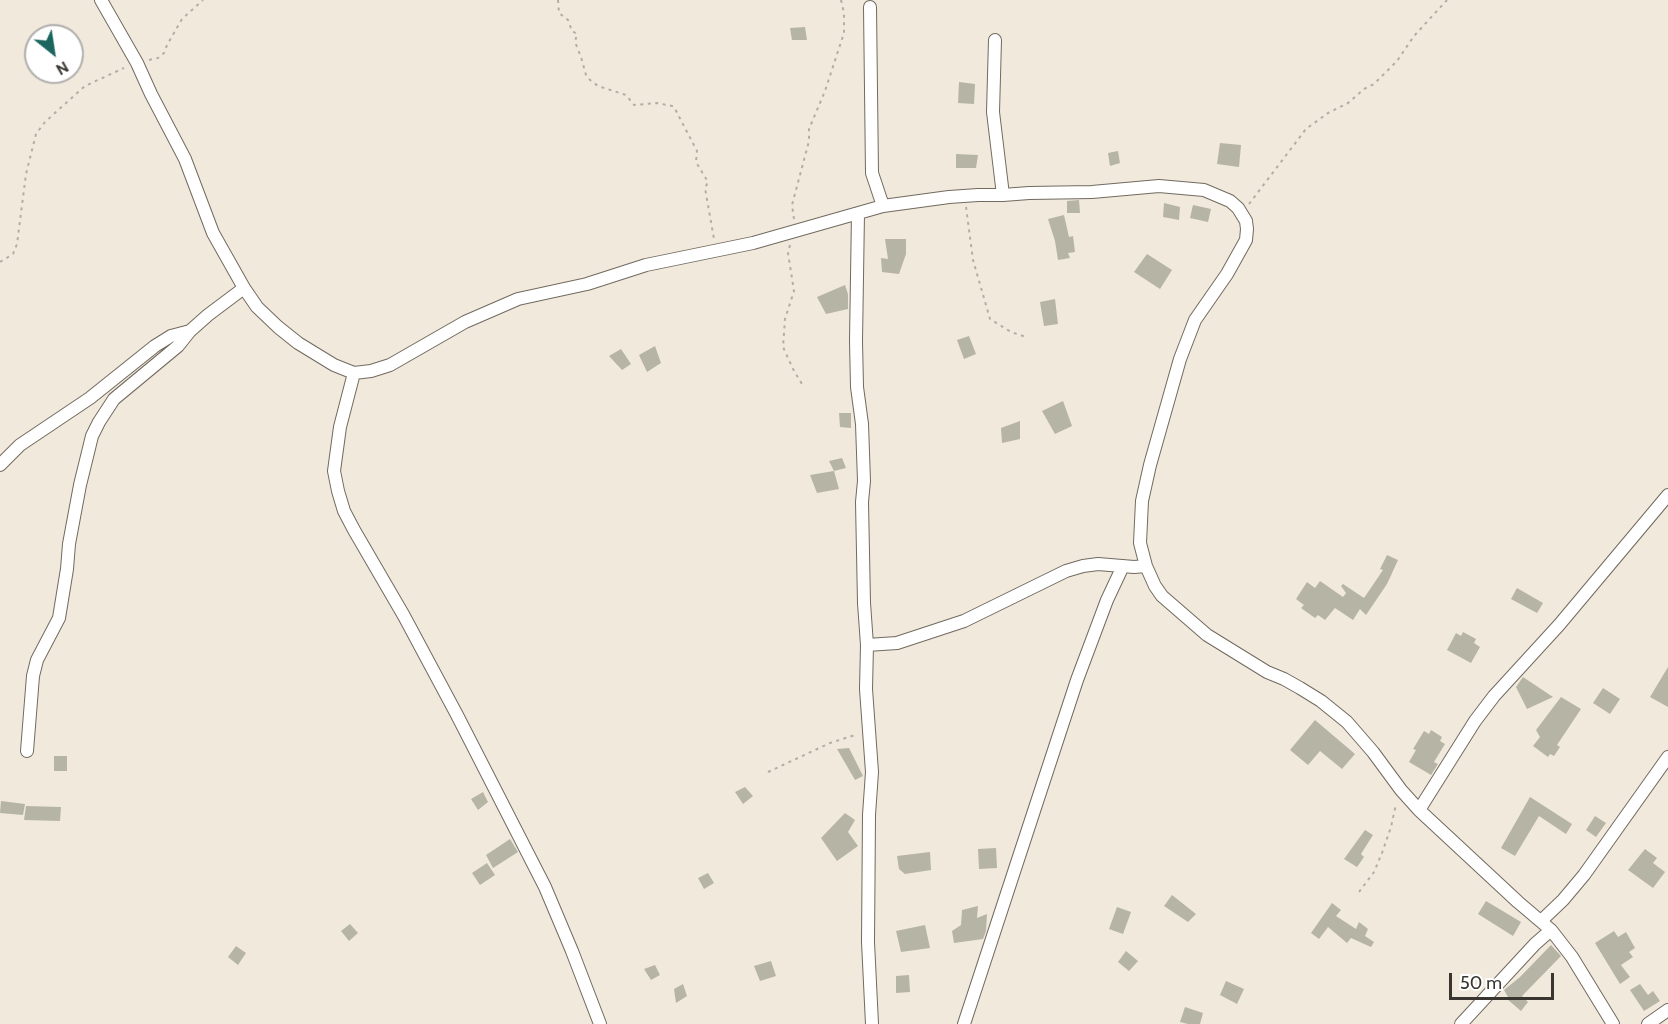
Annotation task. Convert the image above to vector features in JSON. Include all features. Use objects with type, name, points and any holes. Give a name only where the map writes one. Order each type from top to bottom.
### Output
[{"type":"street","points":[[101,0],[137,63],[184,159],[213,233],[244,288],[257,307],[298,343],[334,365],[354,373],[390,365],[465,322],[518,299],[587,284],[646,265],[716,252],[793,233],[883,207],[965,196],[1092,192],[1159,186],[1204,190],[1230,201],[1242,214],[1247,229],[1246,240],[1227,274],[1195,320],[1187,338],[1150,465],[1142,501],[1140,543],[1146,566],[1155,586],[1162,596],[1207,636],[1267,672],[1300,688],[1347,722],[1419,810],[1546,925],[1572,957],[1613,1024]]},
{"type":"street","points":[[870,7],[872,173],[883,207]]},
{"type":"street","points":[[995,40],[993,112],[1003,195]]},
{"type":"street","points":[[858,213],[855,341],[857,387],[862,424],[866,689],[872,772],[869,815],[868,942],[872,1024]]},
{"type":"street","points":[[27,751],[33,675],[40,654],[59,618],[69,544],[92,436],[114,399],[178,346],[190,331],[208,315],[244,288]]},
{"type":"street","points":[[0,465],[20,446],[90,398],[155,346],[171,336],[190,331]]},
{"type":"street","points":[[354,373],[340,427],[334,471],[344,511],[457,715],[545,887],[600,1024]]},
{"type":"street","points":[[1419,810],[1475,721],[1494,696],[1559,625],[1668,495]]},
{"type":"street","points":[[867,645],[897,643],[964,621],[1066,571],[1083,566],[1098,564],[1146,566]]},
{"type":"street","points":[[964,1024],[1073,691],[1107,600],[1123,566]]},
{"type":"street","points":[[1461,1024],[1534,944],[1563,900],[1584,875],[1668,757]]},
{"type":"street","points":[[1648,1024],[1668,1010]]},
{"type":"path","points":[[0,262],[13,254],[17,244],[26,174],[36,134],[45,122],[85,86],[137,63],[158,58],[164,53],[182,19],[203,0]]},
{"type":"path","points":[[558,0],[559,13],[568,20],[572,31],[578,34],[575,42],[586,75],[590,80],[598,86],[626,95],[634,105],[657,103],[675,107],[697,151],[696,162],[708,182],[705,188],[716,252]]},
{"type":"path","points":[[802,384],[783,347],[785,319],[794,291],[788,253],[793,233],[792,205],[809,141],[809,129],[825,91],[844,33],[841,0]]},
{"type":"path","points":[[1242,214],[1306,129],[1374,84],[1397,61],[1414,36],[1447,0]]},
{"type":"path","points":[[965,196],[973,260],[990,319],[1011,332],[1026,337]]},
{"type":"path","points":[[768,772],[830,743],[869,730]]},
{"type":"path","points":[[1359,892],[1374,872],[1382,853],[1401,790]]},
{"type":"building","points":[[805,27],[807,40],[792,40],[790,28]]},
{"type":"building","points":[[959,82],[975,84],[974,104],[958,103]]},
{"type":"building","points":[[1220,143],[1241,145],[1239,167],[1217,164]]},
{"type":"building","points":[[1118,151],[1120,163],[1110,166],[1108,153]]},
{"type":"building","points":[[956,154],[978,155],[976,168],[956,168]]},
{"type":"building","points":[[1079,200],[1080,213],[1067,213],[1067,201]]},
{"type":"building","points":[[1164,203],[1180,207],[1179,220],[1163,217]]},
{"type":"building","points":[[1193,205],[1211,209],[1208,222],[1190,218]]},
{"type":"building","points":[[1064,215],[1069,237],[1073,236],[1075,252],[1068,253],[1070,258],[1058,260],[1048,219]]},
{"type":"building","points":[[885,239],[906,239],[906,254],[899,274],[882,272],[881,258],[888,259]]},
{"type":"building","points":[[1147,254],[1172,270],[1160,289],[1134,272]]},
{"type":"building","points":[[845,285],[848,294],[848,309],[826,314],[817,297]]},
{"type":"building","points":[[1055,299],[1058,324],[1044,326],[1040,302]]},
{"type":"building","points":[[969,336],[976,354],[964,359],[957,340]]},
{"type":"building","points":[[655,346],[661,363],[647,372],[639,355]]},
{"type":"building","points":[[621,349],[631,364],[622,370],[609,356]]},
{"type":"building","points":[[1063,401],[1072,426],[1055,434],[1042,411]]},
{"type":"building","points":[[839,413],[851,413],[851,428],[840,427]]},
{"type":"building","points":[[1020,421],[1020,439],[1002,443],[1001,428]]},
{"type":"building","points":[[842,458],[846,468],[834,471],[829,461]]},
{"type":"building","points":[[834,471],[839,489],[817,493],[810,475]]},
{"type":"building","points":[[1387,555],[1398,560],[1387,584],[1366,615],[1360,609],[1353,620],[1335,608],[1325,620],[1318,615],[1315,618],[1301,608],[1304,605],[1296,599],[1307,582],[1315,588],[1320,581],[1343,597],[1346,593],[1341,586],[1343,584],[1364,598],[1383,570],[1380,569]]},
{"type":"building","points":[[1517,588],[1543,603],[1537,613],[1511,599]]},
{"type":"building","points":[[1463,632],[1476,639],[1474,643],[1480,647],[1471,663],[1447,650],[1456,633],[1461,636]]},
{"type":"building","points":[[1668,667],[1668,707],[1650,697]]},
{"type":"building","points":[[1523,677],[1553,697],[1527,709],[1516,687]]},
{"type":"building","points":[[1603,688],[1620,699],[1610,714],[1593,703]]},
{"type":"building","points":[[1561,697],[1581,709],[1557,745],[1560,747],[1554,756],[1550,754],[1548,757],[1533,746],[1540,737],[1536,730]]},
{"type":"building","points":[[1315,720],[1355,754],[1342,769],[1320,751],[1308,765],[1290,750]]},
{"type":"building","points":[[1431,730],[1442,737],[1440,741],[1445,744],[1434,762],[1438,764],[1431,775],[1409,762],[1416,750],[1413,749],[1424,731],[1429,734]]},
{"type":"building","points":[[849,748],[863,776],[855,780],[837,749]]},
{"type":"building","points":[[54,756],[67,756],[67,771],[54,771]]},
{"type":"building","points":[[745,787],[753,796],[743,804],[735,792]]},
{"type":"building","points":[[483,792],[488,802],[478,810],[471,799]]},
{"type":"building","points":[[1530,797],[1572,824],[1566,834],[1539,816],[1515,856],[1501,848]]},
{"type":"building","points":[[1,801],[25,804],[23,815],[0,813]]},
{"type":"building","points":[[26,806],[61,807],[60,821],[24,820]]},
{"type":"building","points":[[845,813],[855,820],[848,832],[858,846],[837,861],[821,838]]},
{"type":"building","points":[[1595,816],[1606,823],[1596,837],[1586,830]]},
{"type":"building","points":[[1365,830],[1373,835],[1361,854],[1364,857],[1357,867],[1344,859]]},
{"type":"building","points":[[510,839],[518,852],[493,868],[486,855]]},
{"type":"building","points":[[996,848],[997,868],[979,869],[978,849]]},
{"type":"building","points":[[1645,849],[1657,858],[1653,863],[1665,872],[1653,888],[1628,870]]},
{"type":"building","points":[[930,852],[931,870],[905,874],[899,869],[897,856]]},
{"type":"building","points":[[487,863],[495,875],[480,885],[472,873]]},
{"type":"building","points":[[708,873],[714,883],[704,889],[698,878]]},
{"type":"building","points":[[1172,895],[1196,914],[1188,922],[1164,906]]},
{"type":"building","points":[[1486,901],[1521,922],[1513,936],[1478,914]]},
{"type":"building","points":[[1332,903],[1341,910],[1336,916],[1356,929],[1359,922],[1368,929],[1365,936],[1374,942],[1371,947],[1351,938],[1347,943],[1328,927],[1319,939],[1311,933]]},
{"type":"building","points":[[978,906],[977,918],[987,914],[983,939],[954,943],[952,931],[961,925],[962,910]]},
{"type":"building","points":[[1117,907],[1131,912],[1123,934],[1109,929]]},
{"type":"building","points":[[350,924],[358,933],[349,941],[341,931]]},
{"type":"building","points":[[925,925],[930,948],[901,952],[896,931]]},
{"type":"building","points":[[1614,931],[1618,937],[1626,932],[1635,948],[1629,952],[1633,957],[1621,965],[1630,977],[1620,984],[1595,943]]},
{"type":"building","points":[[1551,945],[1561,956],[1522,996],[1528,1002],[1521,1011],[1507,999],[1504,990]]},
{"type":"building","points":[[236,946],[246,953],[238,965],[228,957]]},
{"type":"building","points":[[1126,951],[1138,961],[1129,971],[1118,962]]},
{"type":"building","points":[[771,961],[776,976],[760,981],[754,966]]},
{"type":"building","points":[[655,965],[660,975],[651,980],[644,969]]},
{"type":"building","points":[[909,975],[910,992],[896,993],[896,976]]},
{"type":"building","points":[[1226,981],[1244,989],[1237,1004],[1220,995]]},
{"type":"building","points":[[683,984],[687,996],[676,1003],[674,989]]},
{"type":"building","points":[[1640,984],[1648,995],[1653,991],[1660,1001],[1644,1011],[1630,990]]},
{"type":"building","points":[[1185,1007],[1203,1013],[1200,1024],[1180,1022]]}]
